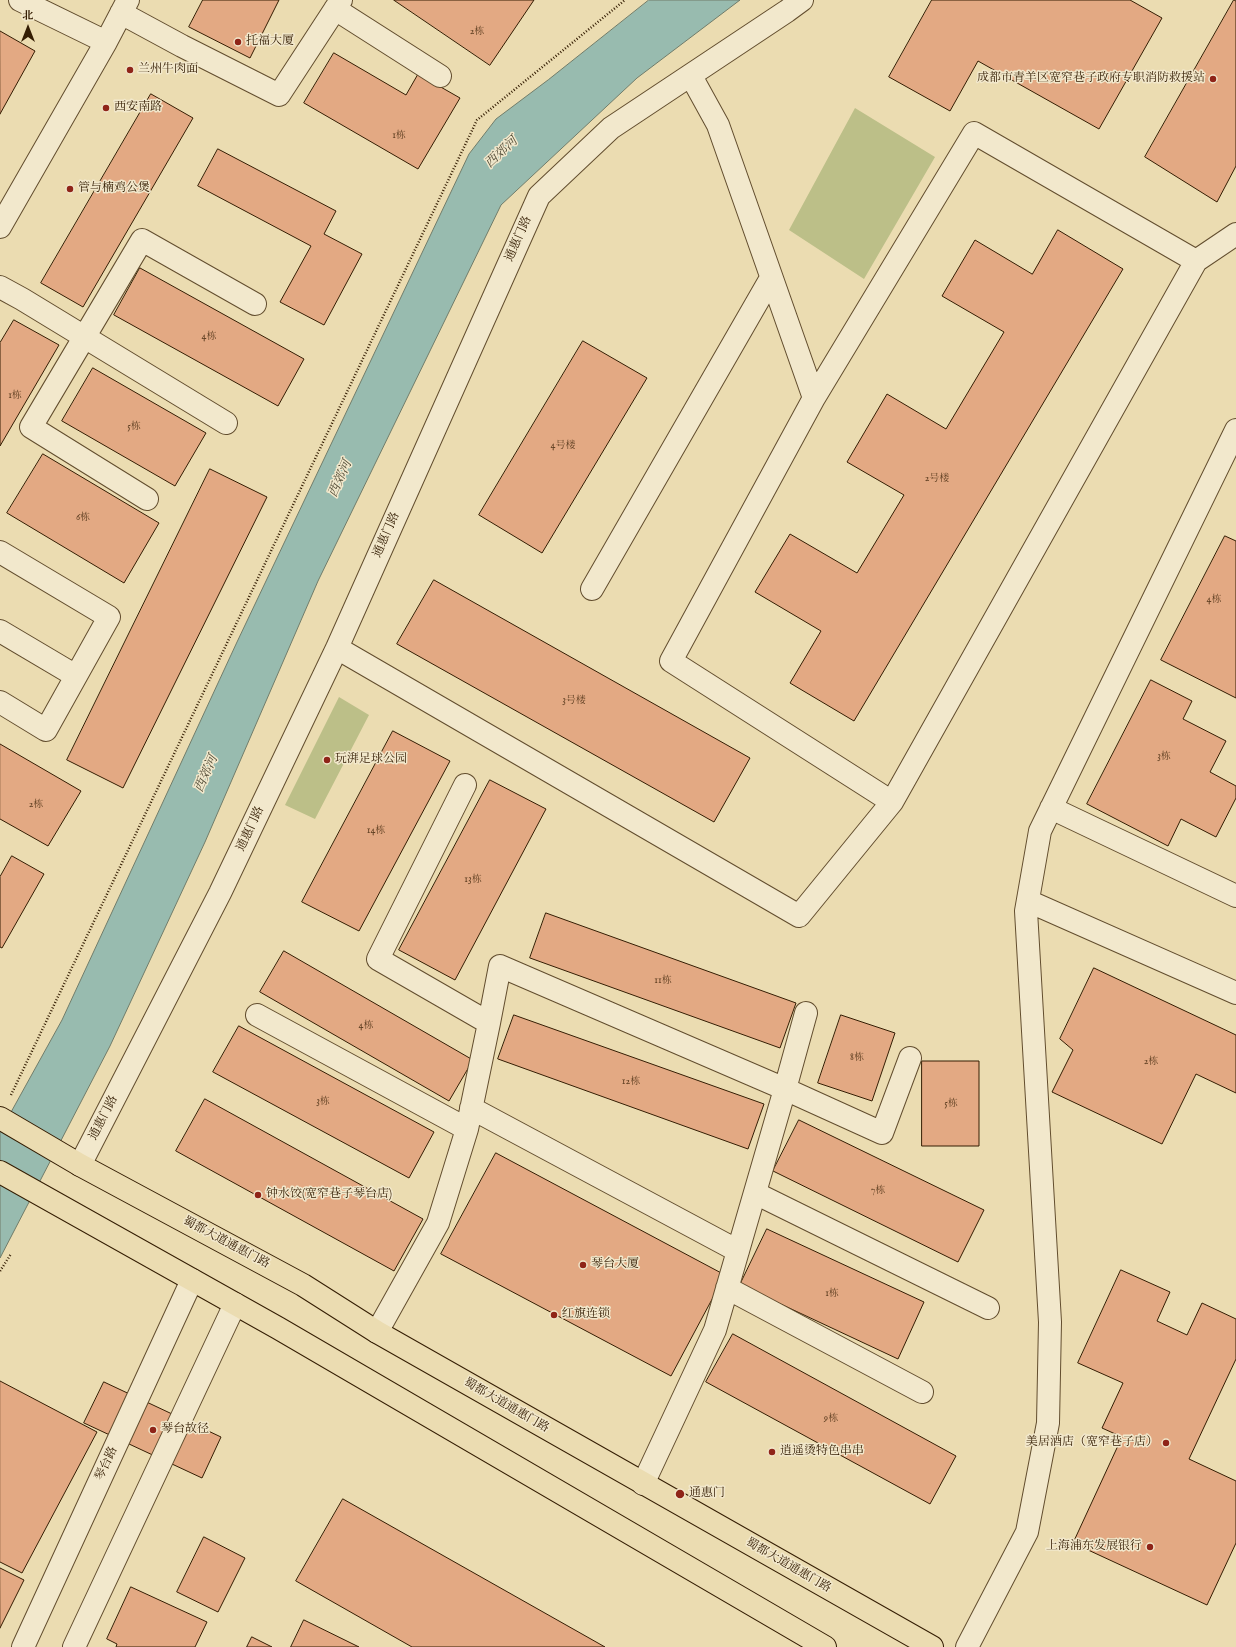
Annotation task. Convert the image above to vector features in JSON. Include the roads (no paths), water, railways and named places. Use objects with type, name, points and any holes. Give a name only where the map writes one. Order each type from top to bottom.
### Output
[{"type":"main road","name":"蜀都大道通惠门路","points":[[5,1108],[80,1165],[303,1285],[377,1332],[932,1647]]},
{"type":"main road","points":[[0,1172],[235,1304],[825,1647]]},
{"type":"street","points":[[20,0],[106,42]]},
{"type":"street","name":"通惠门路","points":[[80,1165],[220,893],[336,648],[538,196],[611,128],[691,76],[802,0]]},
{"type":"street","points":[[0,227],[125,6],[182,46],[279,95],[338,5],[440,76]]},
{"type":"street","points":[[691,76],[718,125],[814,398]]},
{"type":"street","points":[[892,802],[671,661],[814,398],[974,133],[1196,261]]},
{"type":"street","points":[[336,648],[799,916],[892,802],[1196,261],[1236,234]]},
{"type":"street","points":[[147,499],[31,427],[142,240],[255,304]]},
{"type":"street","points":[[592,589],[771,278]]},
{"type":"street","points":[[0,287],[226,423]]},
{"type":"street","points":[[967,1647],[1027,1532],[1048,1423],[1050,1322],[1033,1052],[1026,911],[1040,831],[1236,430]]},
{"type":"street","points":[[0,552],[109,617],[46,730],[0,702]]},
{"type":"street","points":[[0,631],[76,676]]},
{"type":"street","points":[[465,784],[378,959],[489,1023]]},
{"type":"street","points":[[1051,808],[1236,896]]},
{"type":"street","points":[[1028,901],[1236,992]]},
{"type":"street","points":[[377,1332],[438,1223],[467,1129],[500,966],[882,1133],[910,1058]]},
{"type":"street","points":[[643,1484],[715,1330],[806,1013]]},
{"type":"street","points":[[257,1015],[467,1129]]},
{"type":"street","points":[[472,1108],[738,1252]]},
{"type":"street","points":[[755,1193],[988,1308]]},
{"type":"street","name":"琴台路","points":[[22,1647],[192,1280]]},
{"type":"street","points":[[727,1288],[922,1392]]},
{"type":"street","points":[[74,1647],[235,1304]]},
{"type":"water","name":"西郊河","points":[[649,0],[740,0],[637,78],[501,205],[318,581],[205,842],[110,1046],[0,1258],[0,1132],[62,1020],[237,642],[469,154],[496,119]]},
{"type":"place","name":"托福大厦","points":[[238,42]]},
{"type":"place","name":"兰州牛肉面","points":[[130,70]]},
{"type":"place","name":"成都市青羊区宽窄巷子政府专职消防救援站","points":[[1213,79]]},
{"type":"place","name":"西安南路","points":[[106,108]]},
{"type":"place","name":"管与楠鸡公煲","points":[[70,189]]},
{"type":"place","name":"玩湃足球公园","points":[[327,760]]},
{"type":"place","name":"钟水饺(宽窄巷子琴台店)","points":[[258,1195]]},
{"type":"place","name":"琴台大厦","points":[[583,1265]]},
{"type":"place","name":"红旗连锁","points":[[554,1315]]},
{"type":"place","name":"琴台故径","points":[[153,1430]]},
{"type":"place","name":"美居酒店（宽窄巷子店）","points":[[1166,1443]]},
{"type":"place","name":"逍遥烫特色串串","points":[[772,1452]]},
{"type":"place","name":"通惠门","points":[[680,1494]]},
{"type":"place","name":"上海浦东发展银行","points":[[1150,1547]]}]
